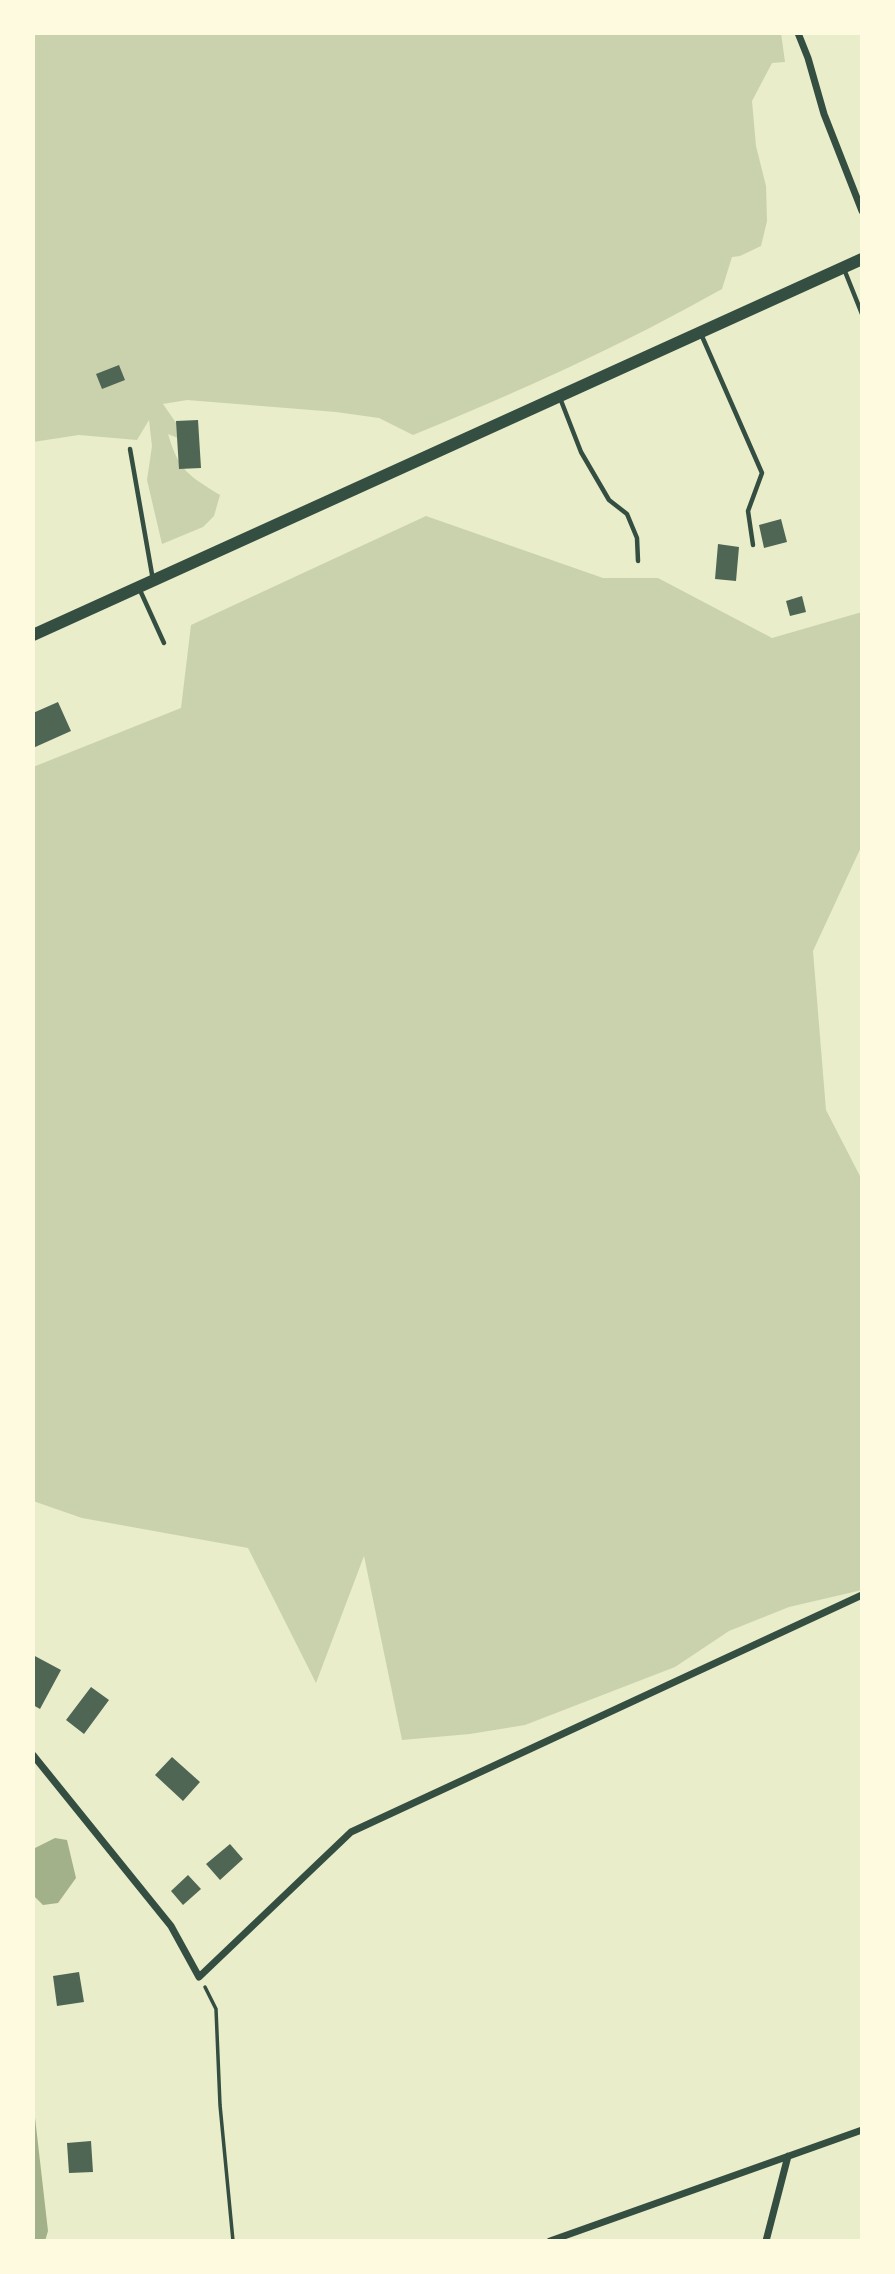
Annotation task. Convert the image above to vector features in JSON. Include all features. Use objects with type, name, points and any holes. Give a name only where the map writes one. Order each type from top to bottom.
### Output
[{"type":"street","points":[[798,33],[824,114],[862,211]]},
{"type":"street","points":[[33,635],[862,259]]},
{"type":"street","points":[[33,1755],[171,1926],[199,1976],[351,1832],[862,1595]]},
{"type":"street","points":[[550,2241],[862,2130]]},
{"type":"street","points":[[766,2241],[788,2156]]},
{"type":"lane","points":[[844,268],[862,314]]},
{"type":"lane","points":[[701,334],[762,473],[748,511],[753,545]]},
{"type":"lane","points":[[560,397],[581,452],[609,500],[627,514],[637,538],[638,561]]},
{"type":"lane","points":[[131,449],[153,581]]},
{"type":"lane","points":[[139,588],[164,643]]},
{"type":"path","points":[[199,1976],[216,2009],[220,2105],[233,2241]]},
{"type":"shaded area","points":[[33,33],[781,33],[785,62],[772,63],[752,101],[756,146],[766,186],[767,221],[761,246],[732,257],[722,289],[685,310],[570,367],[413,435],[379,418],[336,412],[187,400],[163,404],[190,443],[168,434],[181,464],[192,477],[220,495],[214,516],[203,527],[162,544],[147,480],[152,446],[149,420],[137,440],[79,435],[33,442]]},
{"type":"shaded area","points":[[426,516],[603,578],[658,578],[772,638],[862,612],[862,845],[813,951],[826,1110],[862,1180],[862,1590],[789,1607],[729,1631],[675,1667],[525,1725],[470,1734],[402,1740],[364,1556],[316,1683],[248,1548],[82,1518],[33,1501],[33,767],[181,708],[191,625]]},
{"type":"shaded area","points":[[55,1838],[67,1840],[76,1878],[58,1903],[43,1905],[33,1895],[33,1849]]},
{"type":"shaded area","points":[[33,2100],[48,2231],[45,2241],[33,2241]]},
{"type":"building","points":[[119,365],[125,380],[102,389],[96,374]]},
{"type":"building","points":[[198,420],[201,468],[179,469],[176,421]]},
{"type":"building","points":[[781,519],[787,542],[764,548],[759,525]]},
{"type":"building","points":[[718,544],[739,547],[736,581],[715,579]]},
{"type":"building","points":[[802,596],[806,612],[790,616],[786,601]]},
{"type":"building","points":[[58,702],[71,731],[33,748],[33,713]]},
{"type":"building","points":[[33,1655],[61,1670],[40,1709],[33,1705]]},
{"type":"building","points":[[91,1687],[109,1700],[84,1734],[66,1720]]},
{"type":"building","points":[[172,1757],[200,1782],[183,1801],[155,1775]]},
{"type":"building","points":[[230,1844],[243,1859],[220,1880],[206,1864]]},
{"type":"building","points":[[188,1875],[201,1889],[183,1905],[171,1891]]},
{"type":"building","points":[[79,1972],[84,2002],[57,2006],[53,1976]]},
{"type":"building","points":[[91,2141],[93,2172],[69,2173],[67,2143]]}]
